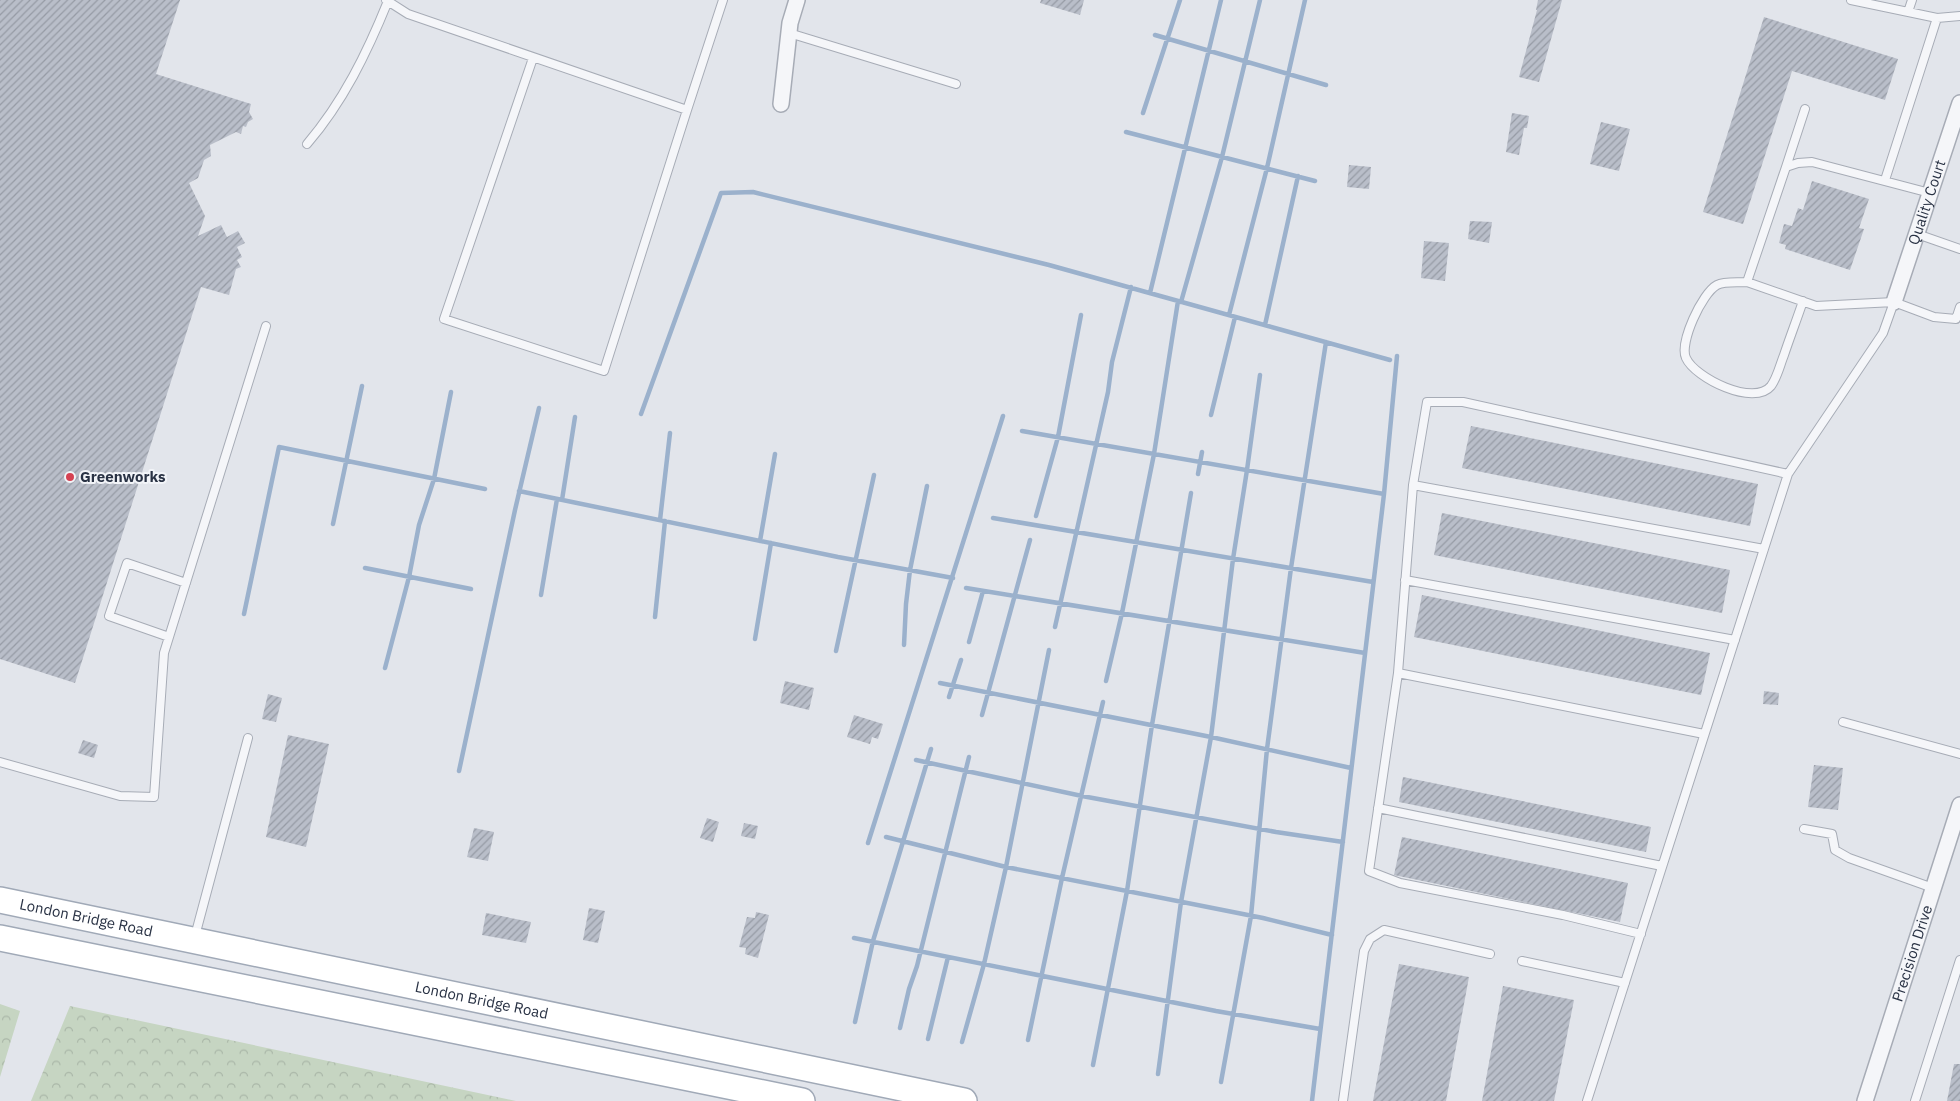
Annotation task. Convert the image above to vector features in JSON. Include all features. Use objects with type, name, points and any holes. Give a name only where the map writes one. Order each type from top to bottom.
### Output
[{"type":"main road","name":"London Bridge Road","points":[[0,900],[399,983],[933,1098],[964,1101]]},
{"type":"main road","points":[[0,938],[802,1101]]},
{"type":"main road","points":[[392,1017],[399,983]]},
{"type":"street","points":[[781,104],[790,23],[797,0]]},
{"type":"street","name":"Quality Court","points":[[1894,302],[1960,103]]},
{"type":"street","name":"Precision Drive","points":[[1866,1101],[1933,888],[1959,814]]},
{"type":"lane","points":[[533,58],[444,318],[604,371],[723,0]]},
{"type":"lane","points":[[1851,0],[1938,18],[1960,16]]},
{"type":"lane","points":[[1908,12],[1912,0]]},
{"type":"lane","points":[[307,144],[325,123],[345,92],[371,41],[387,1],[408,14],[687,110]]},
{"type":"lane","points":[[1885,180],[1938,18]]},
{"type":"lane","points":[[789,33],[956,84]]},
{"type":"lane","points":[[1747,282],[1806,109]]},
{"type":"lane","points":[[1786,167],[1798,163],[1812,162],[1930,193]]},
{"type":"lane","points":[[1917,234],[1960,249]]},
{"type":"lane","points":[[1803,301],[1777,374],[1771,386],[1765,392],[1754,394],[1737,392],[1726,388],[1693,369],[1687,361],[1684,347],[1699,304],[1707,293],[1722,283],[1747,282],[1824,306],[1894,302],[1934,316],[1956,319],[1960,306]]},
{"type":"lane","points":[[1587,1101],[1788,474],[1883,333],[1894,302]]},
{"type":"lane","points":[[0,762],[120,796],[154,797],[164,654],[266,326]]},
{"type":"lane","points":[[1641,934],[1563,915],[1400,883],[1369,871],[1398,673],[1413,485],[1427,402],[1463,402],[1788,474]]},
{"type":"lane","points":[[1413,485],[1764,549]]},
{"type":"lane","points":[[170,637],[109,616],[127,563],[186,583]]},
{"type":"lane","points":[[1405,580],[1735,640]]},
{"type":"lane","points":[[1398,673],[1704,734]]},
{"type":"lane","points":[[1843,722],[1960,754]]},
{"type":"lane","points":[[194,941],[248,738]]},
{"type":"lane","points":[[1378,808],[1662,866]]},
{"type":"lane","points":[[1804,829],[1832,834],[1835,850],[1849,858],[1933,888]]},
{"type":"lane","points":[[1343,1101],[1364,951],[1370,939],[1384,930],[1490,954]]},
{"type":"lane","points":[[1915,1101],[1960,960]]},
{"type":"lane","points":[[1522,962],[1625,983]]},
{"type":"green space","points":[[0,1004],[20,1011],[0,1077]]},
{"type":"green space","points":[[70,1006],[516,1101],[31,1101]]},
{"type":"building","name":"Greenworks","points":[[0,0],[180,0],[156,74],[251,104],[249,112],[253,119],[248,122],[246,127],[243,126],[241,134],[236,132],[210,145],[211,156],[204,160],[198,178],[189,183],[205,216],[198,236],[221,225],[227,237],[238,231],[245,243],[237,247],[242,257],[237,260],[241,267],[236,269],[229,295],[201,287],[75,683],[0,659]]},
{"type":"building","points":[[1041,0],[1084,0],[1080,15],[1040,3]]},
{"type":"building","points":[[1538,0],[1562,0],[1539,82],[1519,77]]},
{"type":"building","points":[[1764,17],[1898,59],[1885,100],[1792,71],[1743,224],[1703,212]]},
{"type":"building","points":[[1512,113],[1529,116],[1527,128],[1524,128],[1519,155],[1506,152]]},
{"type":"building","points":[[1601,122],[1630,129],[1619,171],[1590,164]]},
{"type":"building","points":[[1349,165],[1371,167],[1369,189],[1347,187]]},
{"type":"building","points":[[1812,181],[1869,199],[1859,228],[1864,229],[1850,270],[1785,249],[1786,245],[1779,243],[1784,224],[1792,226],[1798,208],[1803,210]]},
{"type":"building","points":[[1470,221],[1492,222],[1489,243],[1468,239]]},
{"type":"building","points":[[1424,241],[1449,243],[1445,281],[1421,278]]},
{"type":"building","points":[[1471,426],[1758,484],[1750,526],[1462,468]]},
{"type":"building","points":[[1442,513],[1730,570],[1722,613],[1434,555]]},
{"type":"building","points":[[1422,595],[1710,653],[1701,695],[1414,637]]},
{"type":"building","points":[[785,681],[814,688],[809,710],[780,703]]},
{"type":"building","points":[[1764,691],[1779,693],[1778,705],[1763,704]]},
{"type":"building","points":[[268,694],[282,698],[276,722],[262,719]]},
{"type":"building","points":[[854,715],[883,724],[878,739],[872,737],[870,744],[847,737]]},
{"type":"building","points":[[288,735],[329,744],[306,847],[266,837]]},
{"type":"building","points":[[83,740],[98,745],[94,758],[78,753]]},
{"type":"building","points":[[1814,765],[1843,768],[1838,810],[1808,807]]},
{"type":"building","points":[[1403,777],[1651,827],[1646,852],[1399,802]]},
{"type":"building","points":[[707,818],[719,822],[713,842],[700,838]]},
{"type":"building","points":[[744,823],[758,826],[755,839],[741,836]]},
{"type":"building","points":[[474,828],[494,832],[488,861],[467,857]]},
{"type":"building","points":[[1402,837],[1628,883],[1620,922],[1394,875]]},
{"type":"building","points":[[589,908],[605,911],[598,943],[583,940]]},
{"type":"building","points":[[756,912],[769,915],[758,958],[745,954],[746,948],[739,947],[747,917],[755,918]]},
{"type":"building","points":[[486,913],[531,922],[526,943],[482,935]]},
{"type":"building","points":[[1399,964],[1469,977],[1446,1101],[1373,1101]]},
{"type":"building","points":[[1503,986],[1574,1000],[1554,1101],[1482,1101]]},
{"type":"building","points":[[1954,1064],[1960,1064],[1960,1101],[1947,1101]]},
{"type":"waterway","points":[[1143,113],[1180,0]]},
{"type":"waterway","points":[[1150,293],[1221,0]]},
{"type":"waterway","points":[[1181,302],[1222,157],[1260,0]]},
{"type":"waterway","points":[[1229,315],[1267,168],[1305,0]]},
{"type":"waterway","points":[[1155,35],[1326,85]]},
{"type":"waterway","points":[[1126,132],[1315,181]]},
{"type":"waterway","points":[[1265,325],[1298,176]]},
{"type":"waterway","points":[[641,414],[721,193],[753,192],[1049,265],[1390,360]]},
{"type":"waterway","points":[[1055,627],[1108,392],[1112,362],[1131,287]]},
{"type":"waterway","points":[[1106,681],[1122,613],[1154,454],[1178,301]]},
{"type":"waterway","points":[[1036,516],[1058,437],[1081,315]]},
{"type":"waterway","points":[[1211,415],[1235,317]]},
{"type":"waterway","points":[[1221,1082],[1251,916],[1267,749],[1291,568],[1326,342]]},
{"type":"waterway","points":[[1022,431],[1384,494],[1397,356]]},
{"type":"waterway","points":[[1158,1074],[1181,902],[1211,737],[1233,559],[1260,375]]},
{"type":"waterway","points":[[333,524],[362,386]]},
{"type":"waterway","points":[[385,668],[409,577],[419,525],[434,479],[451,392]]},
{"type":"waterway","points":[[459,771],[539,408]]},
{"type":"waterway","points":[[868,843],[1003,416]]},
{"type":"waterway","points":[[562,500],[575,417]]},
{"type":"waterway","points":[[660,520],[670,433]]},
{"type":"waterway","points":[[244,614],[279,447],[485,489]]},
{"type":"waterway","points":[[1198,474],[1202,452]]},
{"type":"waterway","points":[[760,541],[775,454]]},
{"type":"waterway","points":[[836,651],[874,475]]},
{"type":"waterway","points":[[904,645],[910,570],[927,486]]},
{"type":"waterway","points":[[519,491],[838,557],[953,578]]},
{"type":"waterway","points":[[1093,1065],[1127,891],[1152,725],[1191,493]]},
{"type":"waterway","points":[[1312,1101],[1384,494]]},
{"type":"waterway","points":[[541,595],[557,499]]},
{"type":"waterway","points":[[993,518],[1373,582]]},
{"type":"waterway","points":[[655,617],[665,521]]},
{"type":"waterway","points":[[982,715],[1030,540]]},
{"type":"waterway","points":[[755,639],[771,543]]},
{"type":"waterway","points":[[365,568],[471,589]]},
{"type":"waterway","points":[[966,588],[1365,653]]},
{"type":"waterway","points":[[969,642],[983,591]]},
{"type":"waterway","points":[[962,1042],[984,964],[1006,867],[1049,650]]},
{"type":"waterway","points":[[949,697],[961,660]]},
{"type":"waterway","points":[[940,683],[1211,737],[1351,768]]},
{"type":"waterway","points":[[1028,1040],[1062,878],[1103,702]]},
{"type":"waterway","points":[[855,1022],[873,941],[931,749]]},
{"type":"waterway","points":[[900,1028],[969,757]]},
{"type":"waterway","points":[[916,760],[1082,796],[1276,832],[1343,842]]},
{"type":"waterway","points":[[886,837],[1006,867],[1263,918],[1332,935]]},
{"type":"waterway","points":[[854,938],[1216,1011],[1320,1029]]},
{"type":"waterway","points":[[928,1039],[948,957]]},
{"type":"place","name":"Greenworks","points":[[70,477]]}]
